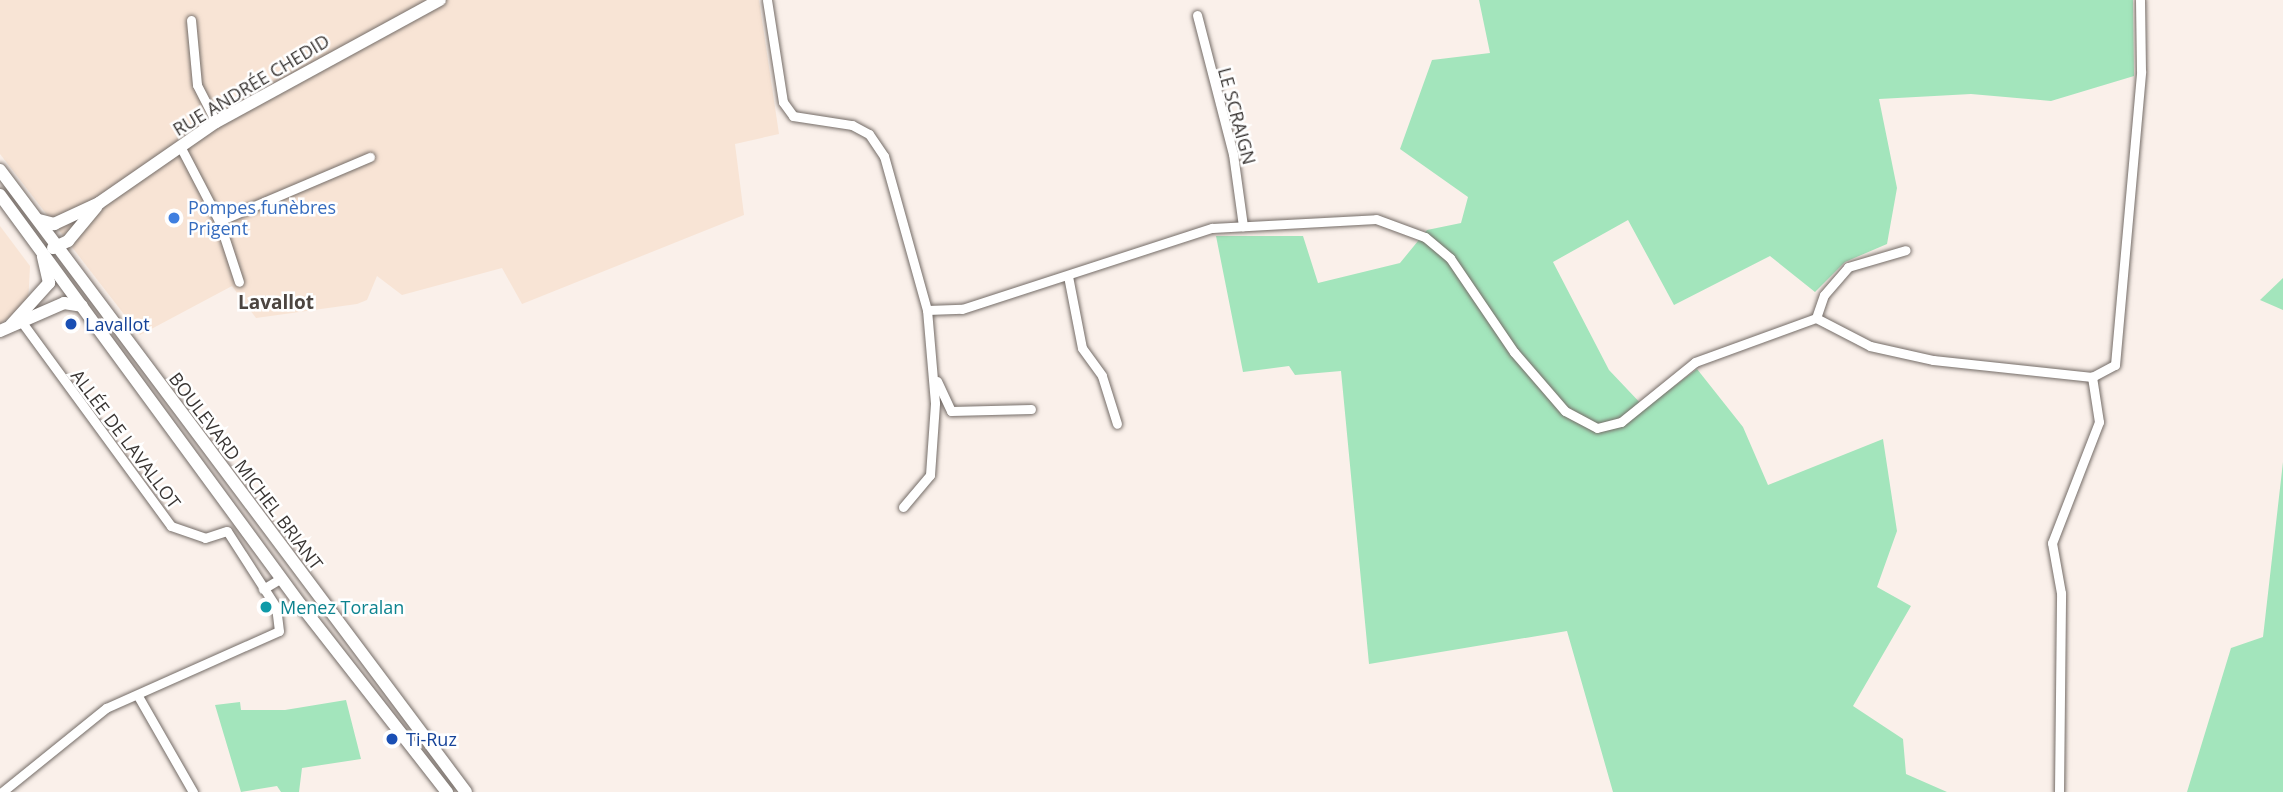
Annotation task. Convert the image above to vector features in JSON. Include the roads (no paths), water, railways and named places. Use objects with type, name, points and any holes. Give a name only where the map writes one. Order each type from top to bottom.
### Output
[{"type":"main road","name":"RUE ANDRÉE CHEDID","points":[[58,237],[99,203],[216,122],[426,3],[440,0]]},
{"type":"main road","points":[[0,170],[39,220],[58,237],[73,267],[71,290],[64,303]]},
{"type":"main road","name":"BOULEVARD MICHEL BRIANT","points":[[0,195],[281,578],[443,787]]},
{"type":"main road","name":"RUE ANDRÉE CHEDID","points":[[58,237],[99,203]]},
{"type":"main road","points":[[11,326],[49,283],[43,253],[58,237]]},
{"type":"main road","name":"BOULEVARD MICHEL BRIANT","points":[[73,267],[466,792]]},
{"type":"main road","points":[[11,326],[64,303],[80,304]]},
{"type":"main road","points":[[237,519],[269,531]]},
{"type":"street","points":[[767,0],[783,102],[793,116],[852,125],[869,134],[884,156],[927,310],[932,373],[930,475],[903,506]]},
{"type":"street","points":[[927,310],[962,309],[1212,228],[1376,219],[1425,237],[1471,281],[1514,352],[1565,411],[1597,428],[1621,422],[1695,362],[1816,318],[1870,346],[1933,360],[2092,377],[2115,365],[2122,336],[2140,0]]},
{"type":"street","name":"LE SCRAIGN","points":[[1197,15],[1233,155],[1242,226]]},
{"type":"street","points":[[191,20],[197,85],[216,122]]},
{"type":"street","points":[[180,146],[219,221],[239,282]]},
{"type":"street","points":[[219,221],[370,157]]},
{"type":"street","points":[[1816,318],[1824,295],[1848,267],[1906,250]]},
{"type":"street","points":[[1068,276],[1082,348],[1102,376],[1117,424]]},
{"type":"street","name":"ALLÉE DE LAVALLOT","points":[[11,326],[171,526],[205,538],[228,530]]},
{"type":"street","points":[[932,373],[951,411],[1031,409]]},
{"type":"street","points":[[2059,792],[2061,593],[2053,530],[2099,422],[2092,377]]},
{"type":"street","points":[[2,792],[106,708],[279,631],[276,607],[228,530],[237,519]]},
{"type":"street","points":[[263,589],[281,578]]},
{"type":"street","points":[[138,696],[193,792]]},
{"type":"place","name":"Pompes funèbres Prigent","points":[[174,218]]},
{"type":"place","name":"Lavallot","points":[[71,324]]},
{"type":"place","name":"Menez Toralan","points":[[266,607]]},
{"type":"place","name":"Ti-Ruz","points":[[392,739]]},
{"type":"district","name":"Lavallot","points":[[276,303]]}]
